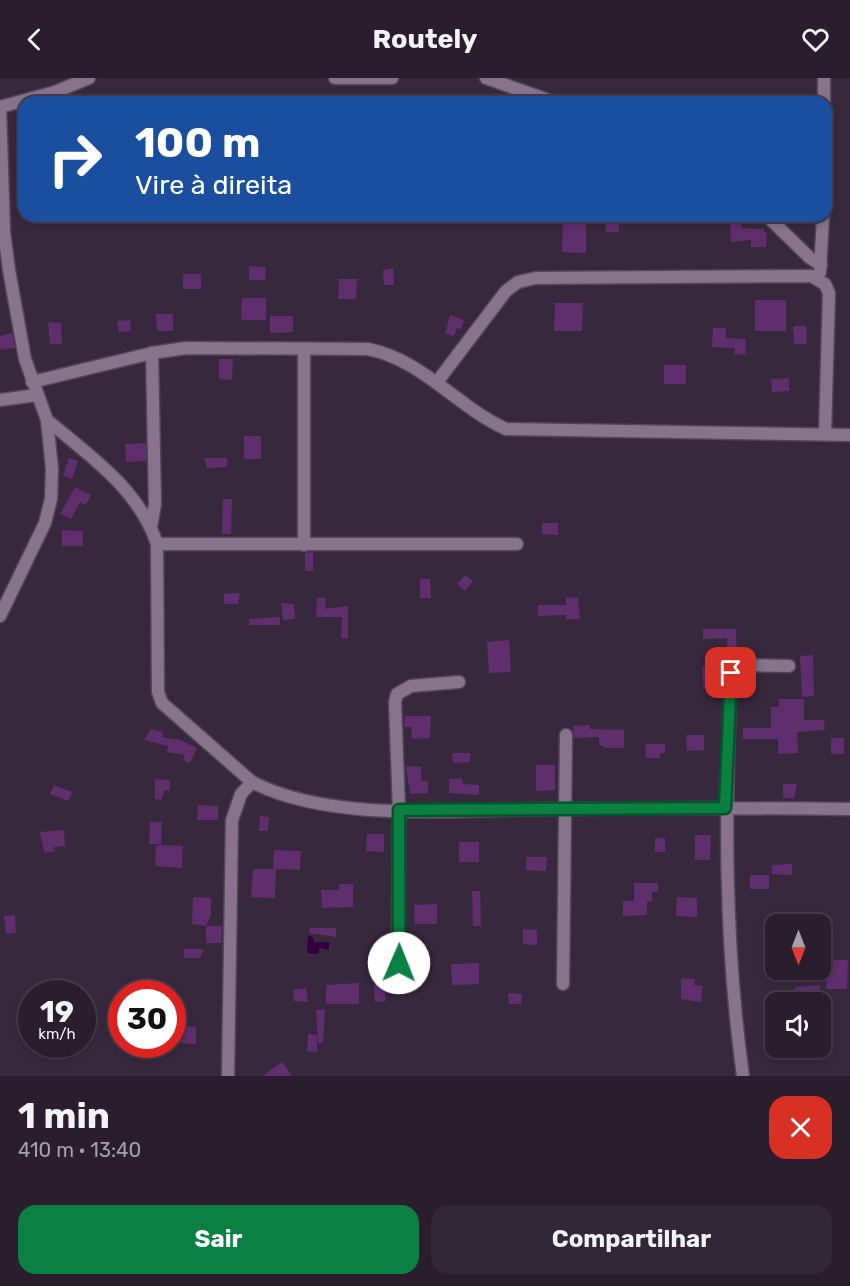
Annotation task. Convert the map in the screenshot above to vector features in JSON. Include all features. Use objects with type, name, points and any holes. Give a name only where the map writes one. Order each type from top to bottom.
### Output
[{"type":"street","points":[[40,96],[89,78]]},
{"type":"street","points":[[335,78],[392,78]]},
{"type":"street","points":[[486,78],[537,96]]},
{"type":"street","points":[[824,78],[824,96]]},
{"type":"street","points":[[0,616],[45,523],[51,499],[52,469],[47,420],[32,382],[20,341],[9,270],[2,189],[0,107],[18,102]]},
{"type":"street","points":[[773,222],[810,258],[821,265]]},
{"type":"street","points":[[819,279],[823,222]]},
{"type":"street","points":[[437,382],[492,306],[518,282],[536,278],[799,275],[819,279],[830,293],[825,434]]},
{"type":"street","points":[[32,382],[152,353],[219,346],[304,350],[368,349],[385,353],[437,382],[492,422],[506,429],[850,435]]},
{"type":"street","points":[[304,350],[304,545]]},
{"type":"street","points":[[151,527],[155,504],[152,353]]},
{"type":"street","points":[[0,400],[37,395]]},
{"type":"street","points":[[47,420],[111,474],[136,501],[151,527],[157,544],[158,693],[162,703],[252,782],[275,794],[295,799],[399,810],[850,808]]},
{"type":"street","points":[[157,544],[517,544]]},
{"type":"street","points":[[742,1076],[731,987],[725,808],[731,673],[734,668],[741,665],[789,666]]},
{"type":"street","points":[[399,963],[399,810],[394,714],[397,694],[411,686],[459,682]]},
{"type":"street","points":[[563,984],[566,735]]},
{"type":"street","points":[[228,1076],[232,820],[241,794],[252,782]]},
{"type":"shaded area","points":[[308,936],[313,937],[314,942],[329,942],[329,950],[320,948],[318,954],[307,953]]},
{"type":"building","points":[[563,222],[586,223],[586,253],[562,252]]},
{"type":"building","points":[[605,222],[619,222],[619,232],[606,232]]},
{"type":"building","points":[[730,223],[742,223],[741,228],[764,229],[764,232],[767,232],[766,247],[751,247],[751,240],[731,242]]},
{"type":"building","points":[[249,266],[266,267],[265,280],[249,280]]},
{"type":"building","points":[[393,268],[394,285],[384,285],[383,270]]},
{"type":"building","points":[[183,274],[201,274],[201,289],[183,289]]},
{"type":"building","points":[[339,279],[357,279],[356,299],[338,299]]},
{"type":"building","points":[[242,298],[266,298],[266,320],[241,320]]},
{"type":"building","points":[[755,300],[786,300],[786,331],[755,331]]},
{"type":"building","points":[[555,303],[583,303],[582,331],[554,331]]},
{"type":"building","points":[[156,314],[173,314],[173,331],[157,331]]},
{"type":"building","points":[[450,315],[464,320],[461,329],[457,328],[454,336],[445,334]]},
{"type":"building","points":[[270,316],[293,316],[293,332],[270,333]]},
{"type":"building","points":[[130,320],[131,331],[119,332],[117,321]]},
{"type":"building","points":[[48,322],[61,323],[62,344],[50,344]]},
{"type":"building","points":[[793,326],[806,326],[807,344],[794,344]]},
{"type":"building","points":[[713,328],[726,328],[726,338],[746,339],[745,355],[734,354],[735,348],[712,347]]},
{"type":"building","points":[[12,333],[15,348],[0,350],[0,336]]},
{"type":"building","points":[[219,359],[233,359],[232,380],[219,379]]},
{"type":"building","points":[[664,365],[686,365],[686,384],[664,384]]},
{"type":"building","points":[[789,378],[789,391],[772,392],[771,379]]},
{"type":"building","points":[[244,436],[261,436],[261,459],[244,459]]},
{"type":"building","points":[[146,443],[146,461],[126,462],[125,444]]},
{"type":"building","points":[[69,458],[78,461],[72,479],[63,476]]},
{"type":"building","points":[[204,458],[227,458],[227,467],[207,468]]},
{"type":"building","points":[[75,487],[91,495],[86,505],[80,502],[71,519],[60,514]]},
{"type":"building","points":[[223,499],[232,499],[231,534],[222,534]]},
{"type":"building","points":[[542,523],[558,523],[558,535],[542,534]]},
{"type":"building","points":[[62,530],[83,531],[83,546],[62,546]]},
{"type":"building","points":[[313,552],[313,571],[305,571],[305,553]]},
{"type":"building","points":[[465,575],[473,581],[465,591],[457,584]]},
{"type":"building","points":[[420,579],[430,579],[431,598],[420,598]]},
{"type":"building","points":[[240,593],[238,604],[224,604],[224,594]]},
{"type":"building","points":[[566,597],[578,598],[580,619],[566,619],[566,615],[538,616],[538,605],[566,605]]},
{"type":"building","points":[[317,598],[326,598],[325,609],[348,606],[348,639],[341,638],[342,617],[316,617]]},
{"type":"building","points":[[281,603],[294,604],[295,619],[283,620]]},
{"type":"building","points":[[280,617],[280,625],[249,625],[249,619]]},
{"type":"building","points":[[703,629],[736,629],[737,658],[728,662],[727,638],[703,639]]},
{"type":"building","points":[[509,640],[511,672],[489,673],[487,642]]},
{"type":"building","points":[[813,655],[814,696],[802,697],[800,656]]},
{"type":"building","points":[[702,666],[718,666],[718,687],[703,687]]},
{"type":"building","points":[[779,699],[804,699],[804,720],[824,720],[825,730],[797,732],[798,753],[778,754],[778,739],[743,739],[743,728],[771,728],[771,707],[779,707]]},
{"type":"building","points":[[405,716],[431,716],[430,738],[412,739],[411,727],[404,727]]},
{"type":"building","points":[[590,725],[590,729],[624,730],[624,748],[605,748],[599,744],[599,737],[574,738],[573,726]]},
{"type":"building","points":[[151,729],[163,732],[162,737],[180,740],[197,748],[190,763],[183,760],[185,755],[167,752],[168,746],[144,740]]},
{"type":"building","points":[[686,735],[704,735],[704,750],[687,751]]},
{"type":"building","points":[[831,738],[844,738],[844,754],[831,754]]},
{"type":"building","points":[[645,744],[665,744],[665,753],[660,753],[660,758],[646,758]]},
{"type":"building","points":[[452,753],[470,753],[470,762],[453,763]]},
{"type":"building","points":[[536,765],[555,765],[555,790],[536,791]]},
{"type":"building","points":[[406,766],[421,767],[421,781],[428,781],[428,793],[410,794]]},
{"type":"building","points":[[462,778],[463,784],[479,785],[479,795],[449,793],[449,779]]},
{"type":"building","points":[[155,779],[170,780],[170,791],[165,790],[161,800],[155,799]]},
{"type":"building","points":[[783,784],[797,784],[794,798],[783,798]]},
{"type":"building","points":[[54,785],[72,792],[68,801],[50,794]]},
{"type":"building","points":[[198,805],[218,806],[218,820],[197,820]]},
{"type":"building","points":[[260,816],[269,817],[268,831],[259,831]]},
{"type":"building","points":[[150,822],[162,822],[161,844],[149,844]]},
{"type":"building","points":[[64,830],[65,846],[54,847],[55,851],[44,853],[40,832]]},
{"type":"building","points":[[367,834],[384,834],[384,852],[366,851]]},
{"type":"building","points":[[695,835],[711,835],[710,860],[695,860]]},
{"type":"building","points":[[655,838],[665,838],[665,852],[655,852]]},
{"type":"building","points":[[459,842],[479,842],[479,862],[459,862]]},
{"type":"building","points":[[156,845],[183,846],[182,868],[155,866]]},
{"type":"building","points":[[274,850],[301,851],[300,870],[276,869],[275,898],[251,897],[253,869],[273,869]]},
{"type":"building","points":[[526,857],[547,857],[546,871],[526,870]]},
{"type":"building","points":[[792,864],[792,875],[772,874],[772,865]]},
{"type":"building","points":[[750,875],[769,875],[769,889],[750,889]]},
{"type":"building","points":[[634,883],[658,883],[658,892],[652,892],[652,901],[647,902],[647,915],[623,916],[623,901],[634,901]]},
{"type":"building","points":[[339,884],[353,884],[353,907],[322,908],[321,890],[339,890]]},
{"type":"building","points":[[472,891],[480,891],[481,926],[473,926]]},
{"type":"building","points":[[193,897],[211,898],[211,916],[206,926],[192,924]]},
{"type":"building","points":[[677,897],[697,898],[697,917],[676,916]]},
{"type":"building","points":[[437,904],[437,924],[415,924],[414,905]]},
{"type":"building","points":[[15,915],[16,933],[6,934],[4,916]]},
{"type":"building","points":[[206,926],[222,926],[221,943],[206,943]]},
{"type":"building","points":[[310,928],[336,928],[336,937],[309,933]]},
{"type":"building","points":[[523,929],[537,930],[537,945],[523,944]]},
{"type":"building","points":[[184,949],[204,949],[200,958],[184,958]]},
{"type":"building","points":[[831,960],[848,960],[847,989],[826,989],[826,980],[831,980]]},
{"type":"building","points":[[479,963],[479,984],[452,985],[451,964]]},
{"type":"building","points":[[681,978],[695,979],[694,985],[703,986],[701,1002],[681,999]]},
{"type":"building","points":[[384,982],[386,1001],[375,1002],[374,985]]},
{"type":"building","points":[[359,983],[359,1004],[326,1004],[326,985]]},
{"type":"building","points":[[820,985],[820,992],[795,992],[795,987]]},
{"type":"building","points":[[306,988],[308,1002],[294,1001],[293,990]]},
{"type":"building","points":[[508,993],[522,994],[521,1004],[509,1004]]},
{"type":"building","points":[[325,1009],[323,1043],[318,1043],[316,1010]]},
{"type":"building","points":[[186,1026],[196,1027],[196,1044],[186,1044]]},
{"type":"building","points":[[308,1034],[317,1035],[317,1052],[307,1051]]},
{"type":"building","points":[[282,1062],[292,1076],[262,1076]]},
{"type":"route","points":[[399,963],[399,810],[725,808],[731,673]]}]
